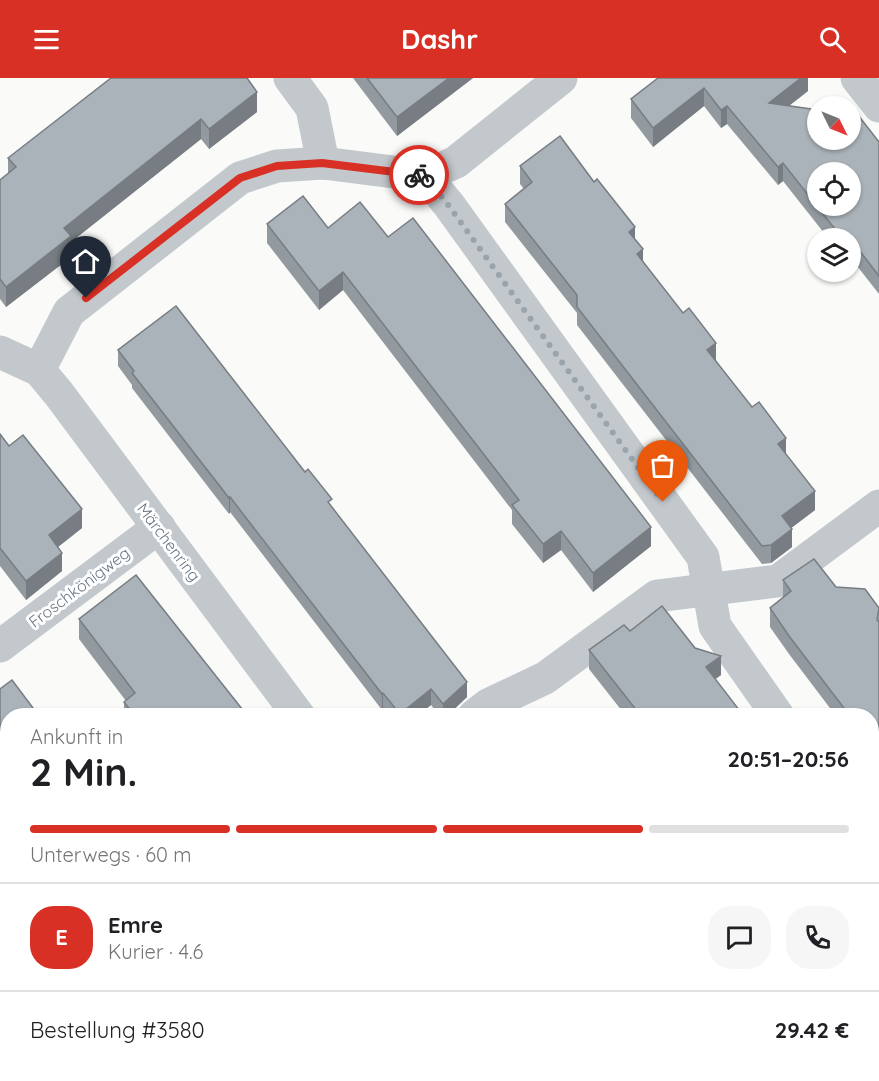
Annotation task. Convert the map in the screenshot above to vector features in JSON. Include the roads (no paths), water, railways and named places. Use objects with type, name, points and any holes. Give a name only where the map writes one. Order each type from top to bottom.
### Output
[{"type":"street","points":[[290,78],[312,108],[322,163]]},
{"type":"street","points":[[39,370],[69,312],[240,178],[277,166],[322,163],[425,176],[456,162],[561,78]]},
{"type":"street","points":[[857,78],[879,106]]},
{"type":"street","points":[[425,176],[703,557],[715,626],[772,708]]},
{"type":"street","name":"Märchenring","points":[[0,352],[39,370],[59,394],[292,708]]},
{"type":"street","points":[[484,708],[545,678],[657,596],[778,581],[879,506]]},
{"type":"street","name":"Froschkönigweg","points":[[0,646],[159,527]]}]
